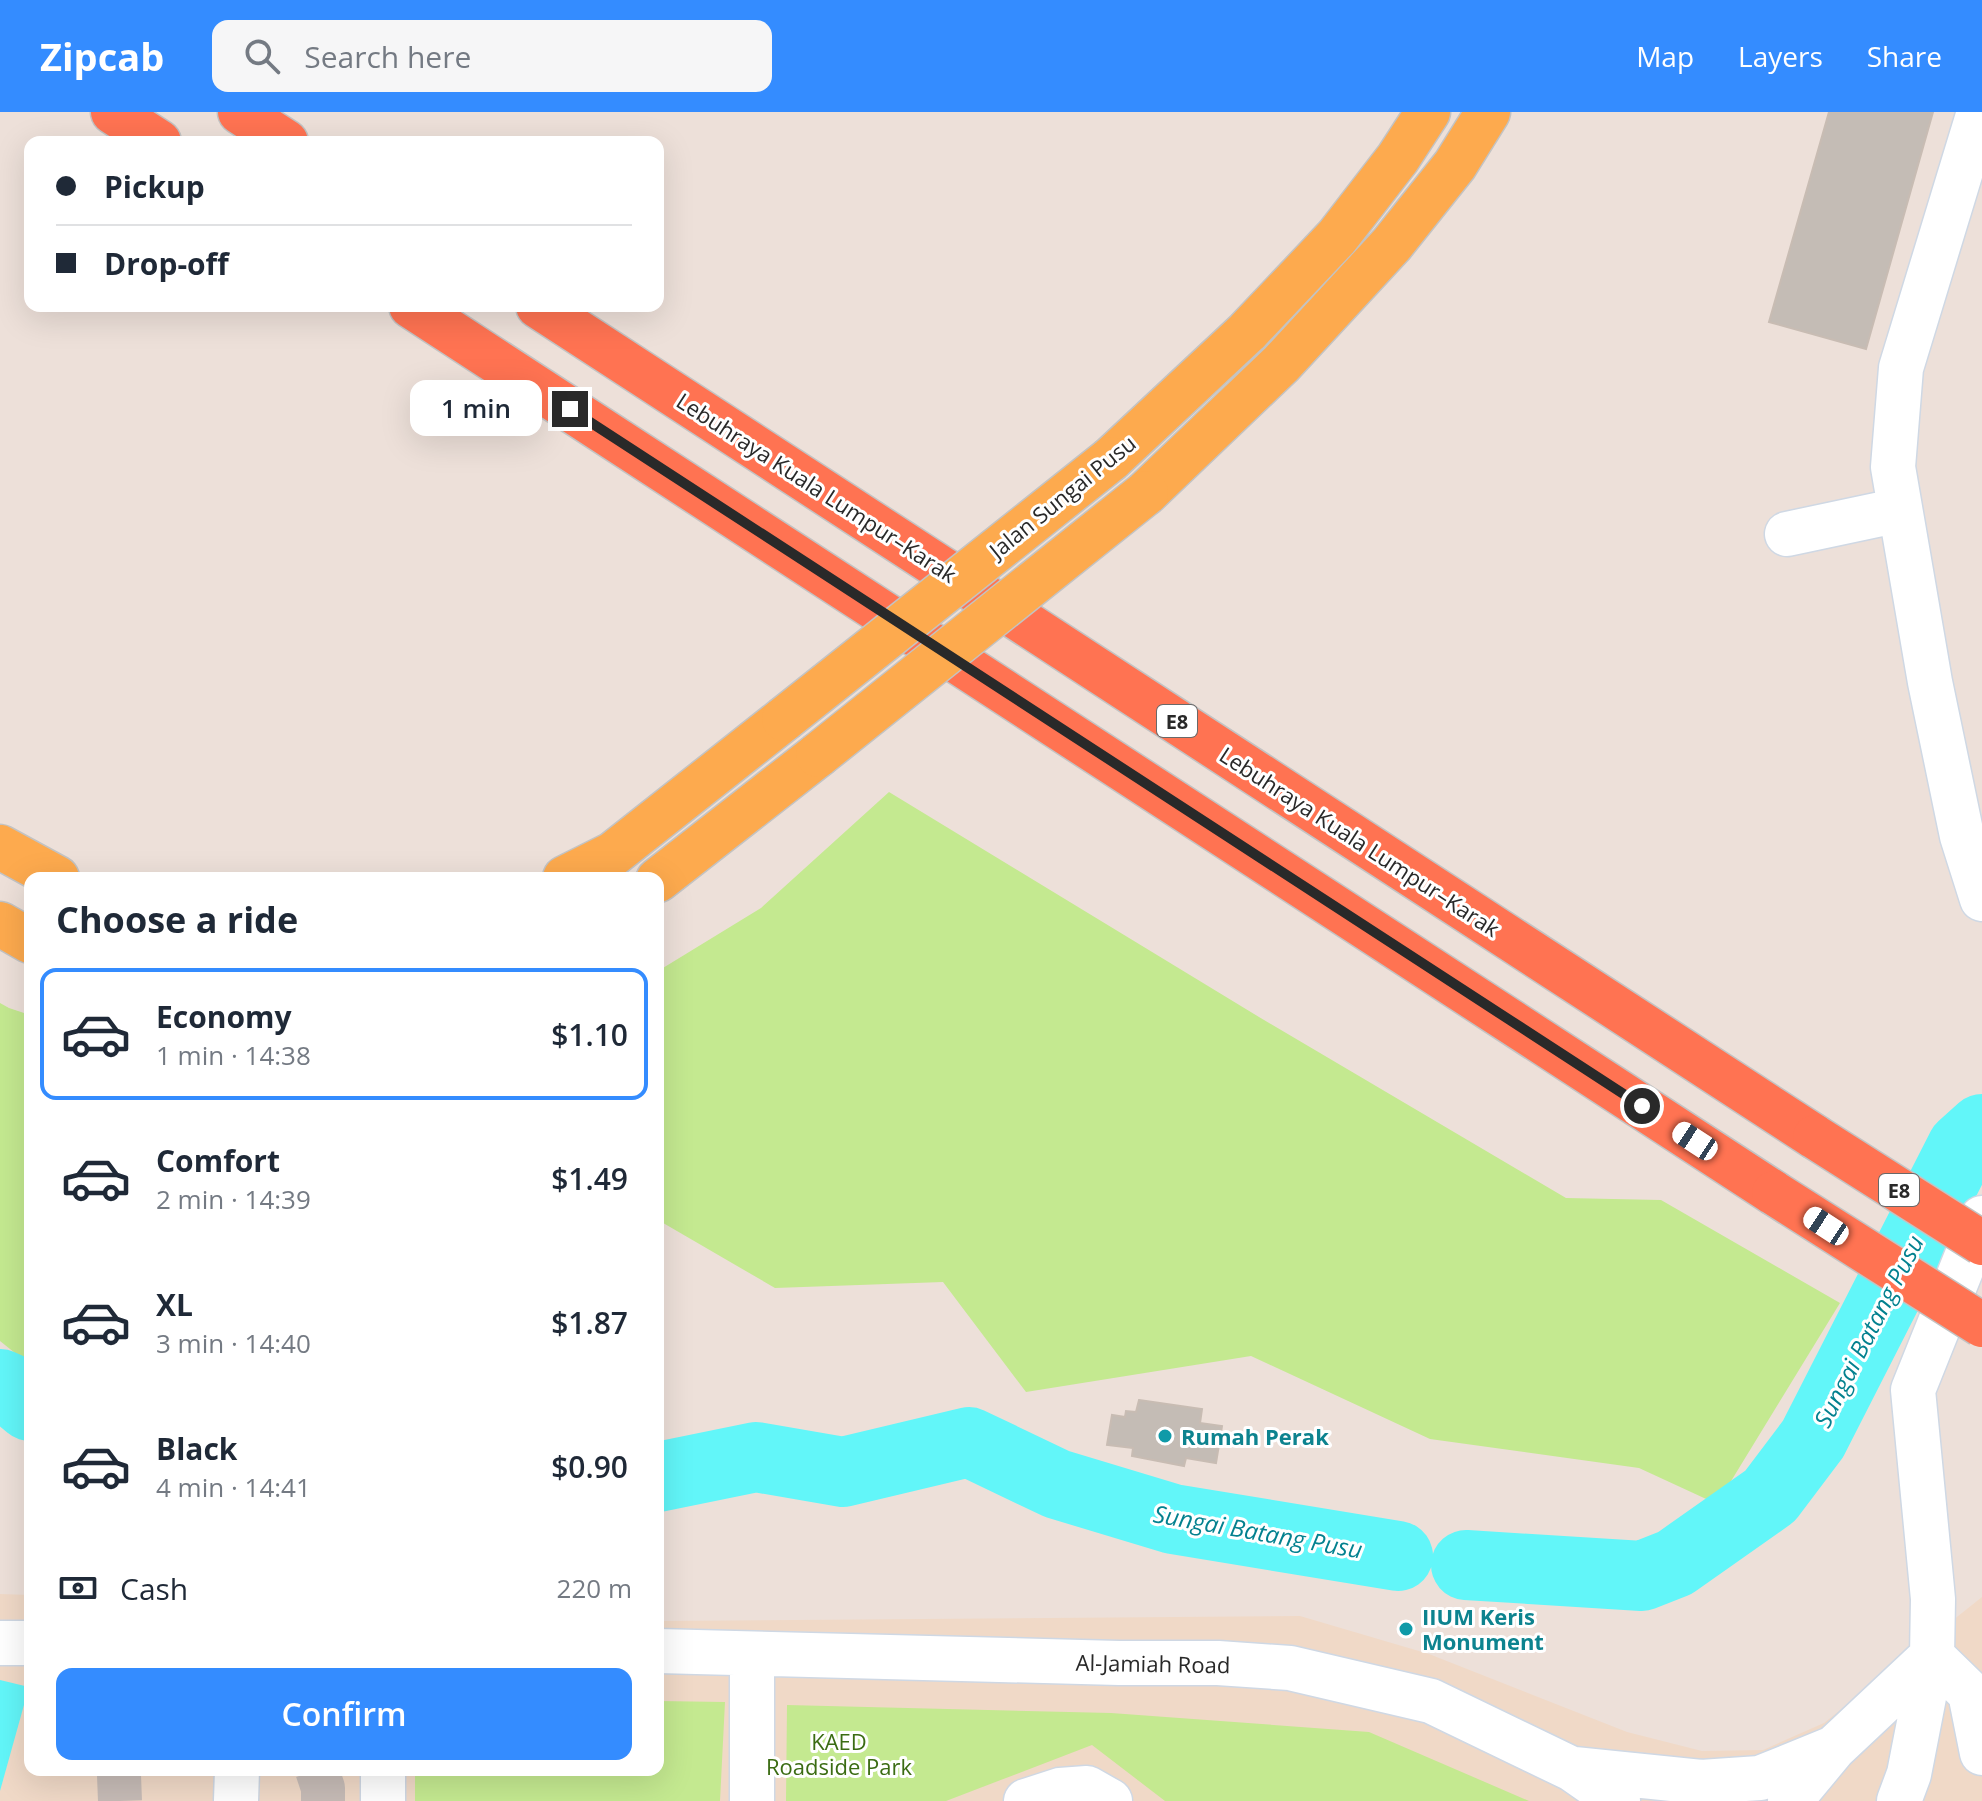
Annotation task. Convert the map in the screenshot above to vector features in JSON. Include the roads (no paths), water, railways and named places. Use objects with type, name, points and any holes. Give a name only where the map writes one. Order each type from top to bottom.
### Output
[{"type":"highway","points":[[113,112],[150,136]]},
{"type":"highway","points":[[240,112],[277,136]]},
{"type":"highway","points":[[420,312],[1774,1193],[1982,1325]]},
{"type":"highway","name":"Lebuhraya Kuala Lumpur–Karak","points":[[547,312],[1982,1243]]},
{"type":"main road","name":"Jalan Sungai Pusu","points":[[577,872],[613,854],[1111,459],[1247,332],[1337,237],[1398,158],[1428,112]]},
{"type":"main road","points":[[664,875],[1146,493],[1281,364],[1392,244],[1455,165],[1488,112]]},
{"type":"main road","points":[[0,847],[46,872]]},
{"type":"main road","points":[[0,924],[24,938]]},
{"type":"street","points":[[1979,112],[1901,368],[1893,467],[1930,682],[1962,836],[1982,899]]},
{"type":"street","points":[[1787,534],[1900,510]]},
{"type":"street","points":[[1899,1801],[1909,1774],[1932,1656],[1933,1599],[1913,1390],[1982,1218]]},
{"type":"street","points":[[0,1643],[24,1643]]},
{"type":"street","name":"Al-Jamiah Road","points":[[664,1651],[1218,1663],[1290,1668],[1431,1701],[1572,1769],[1618,1801]]},
{"type":"street","points":[[752,1654],[752,1801]]},
{"type":"street","points":[[1932,1656],[1976,1691],[1982,1753]]},
{"type":"street","points":[[1790,1801],[1834,1748],[1932,1656]]},
{"type":"street","points":[[1572,1769],[1701,1782],[1760,1778],[1834,1748]]},
{"type":"street","points":[[236,1801],[237,1776]]},
{"type":"street","points":[[383,1776],[383,1801]]},
{"type":"street","points":[[1026,1801],[1060,1790],[1087,1788],[1110,1801]]},
{"type":"water","points":[[0,1680],[24,1686],[24,1705],[0,1791]]},
{"type":"waterway","name":"Sungai Batang Pusu","points":[[1466,1565],[1642,1576],[1675,1563],[1770,1496],[1813,1439],[1962,1147],[1982,1129]]},
{"type":"waterway","name":"Sungai Batang Pusu","points":[[0,1384],[24,1401]]},
{"type":"waterway","name":"Sungai Batang Pusu","points":[[664,1476],[756,1457],[843,1472],[969,1442],[1057,1484],[1173,1519],[1398,1556]]},
{"type":"tunnel","points":[[119,1776],[120,1801]]},
{"type":"tunnel","points":[[319,1776],[323,1801]]},
{"type":"place","name":"Rumah Perak","points":[[1165,1436]]},
{"type":"place","name":"IIUM Keris Monument","points":[[1406,1629]]},
{"type":"park label","name":"KAED Roadside Park","points":[[839,1754]]}]
